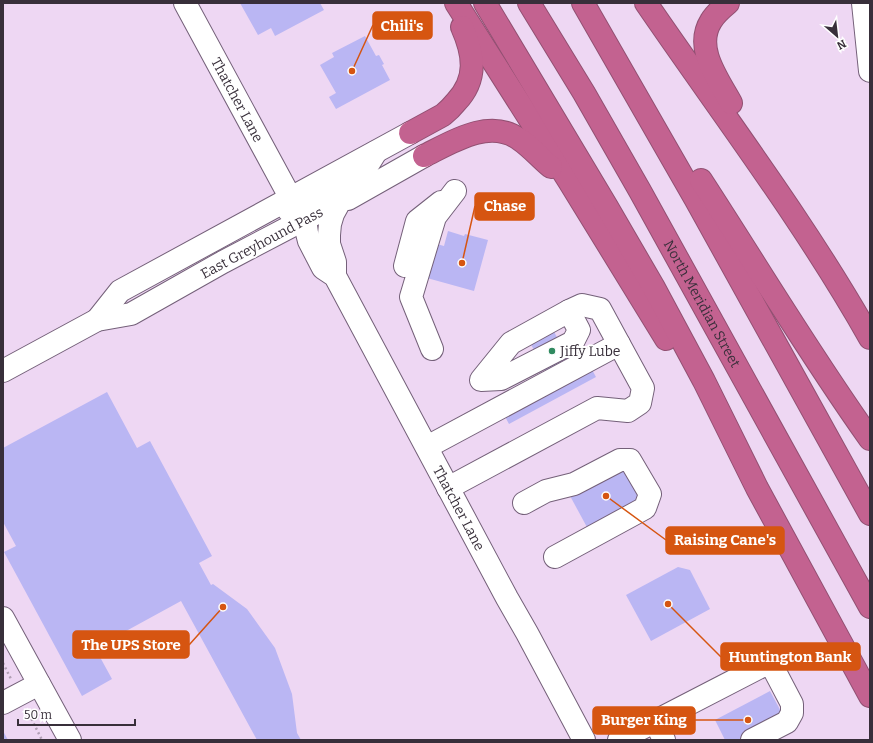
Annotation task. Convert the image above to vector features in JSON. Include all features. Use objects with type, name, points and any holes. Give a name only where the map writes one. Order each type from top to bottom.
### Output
[{"type":"highway","points":[[410,133],[444,114],[460,98],[470,81],[472,62],[468,41],[449,3]]},
{"type":"highway","points":[[456,3],[569,182],[757,488]]},
{"type":"highway","points":[[485,3],[653,286],[704,381],[757,488],[870,696]]},
{"type":"highway","name":"North Meridian Street","points":[[529,3],[584,93],[640,192],[870,607]]},
{"type":"highway","points":[[584,3],[734,231],[824,373],[870,439]]},
{"type":"highway","points":[[584,3],[696,200],[870,514]]},
{"type":"highway","points":[[646,3],[810,238],[870,338]]},
{"type":"highway","points":[[728,3],[711,20],[704,40],[705,51],[718,80],[777,191]]},
{"type":"highway","points":[[424,156],[460,138],[482,131],[492,130],[510,134],[518,138],[569,182]]},
{"type":"street","name":"Thatcher Lane","points":[[185,3],[290,197]]},
{"type":"street","points":[[863,3],[870,71]]},
{"type":"street","name":"East Greyhound Pass","points":[[97,320],[120,291],[290,197],[410,133]]},
{"type":"street","points":[[305,219],[308,209],[316,201],[361,176],[376,152]]},
{"type":"street","name":"East Greyhound Pass","points":[[3,371],[97,320],[131,314],[258,243],[339,203],[424,156]]},
{"type":"street","points":[[408,292],[455,191],[417,221],[408,292],[432,349]]},
{"type":"street","points":[[223,262],[239,242],[286,215],[290,209],[290,197]]},
{"type":"street","name":"Thatcher Lane","points":[[335,276],[335,262],[329,244],[329,235],[333,214],[339,203]]},
{"type":"street","name":"Thatcher Lane","points":[[305,219],[306,233],[323,268],[335,276],[584,740]]},
{"type":"street","points":[[258,243],[272,245],[290,241],[300,243],[314,250]]},
{"type":"street","points":[[448,488],[597,408],[628,410],[640,403],[643,388],[600,309],[582,305],[569,311]]},
{"type":"street","points":[[427,447],[620,344]]},
{"type":"street","points":[[524,503],[546,491],[574,484],[620,460],[630,460],[650,494],[645,508],[555,557]]},
{"type":"street","points":[[3,618],[70,740]]},
{"type":"street","points":[[626,738],[659,731],[770,662],[792,704],[792,713],[787,722],[752,740]]},
{"type":"street","points":[[3,703],[39,684]]},
{"type":"building","points":[[240,3],[320,3],[324,10],[275,36],[271,28],[258,35]]},
{"type":"building","points":[[365,36],[376,56],[379,55],[384,64],[382,65],[390,80],[336,109],[329,97],[336,93],[320,65],[334,57],[332,53]]},
{"type":"building","points":[[448,231],[464,236],[465,234],[488,240],[474,291],[427,278],[404,235],[444,246]]},
{"type":"building","points":[[551,326],[569,360],[590,366],[596,377],[509,424],[496,400],[546,372],[528,339]]},
{"type":"building","points":[[107,392],[137,448],[150,441],[212,556],[199,563],[211,585],[213,584],[247,609],[275,648],[292,694],[297,733],[301,740],[257,740],[181,601],[95,648],[112,679],[82,696],[4,552],[16,546],[3,522],[3,448]]},
{"type":"building","points":[[623,464],[642,500],[588,529],[569,494]]},
{"type":"building","points":[[678,567],[690,570],[710,609],[651,641],[626,595]]},
{"type":"building","points":[[770,691],[784,717],[740,740],[725,740],[715,720]]},
{"type":"building","points":[[3,731],[8,740],[3,740]]},
{"type":"place","name":"Chili's","points":[[352,71]]},
{"type":"place","name":"Chase","points":[[462,263]]},
{"type":"place","name":"Jiffy Lube","points":[[552,351]]},
{"type":"place","name":"Raising Cane's","points":[[606,496]]},
{"type":"place","name":"Huntington Bank","points":[[668,604]]},
{"type":"place","name":"The UPS Store","points":[[223,607]]},
{"type":"place","name":"Burger King","points":[[748,720]]}]
